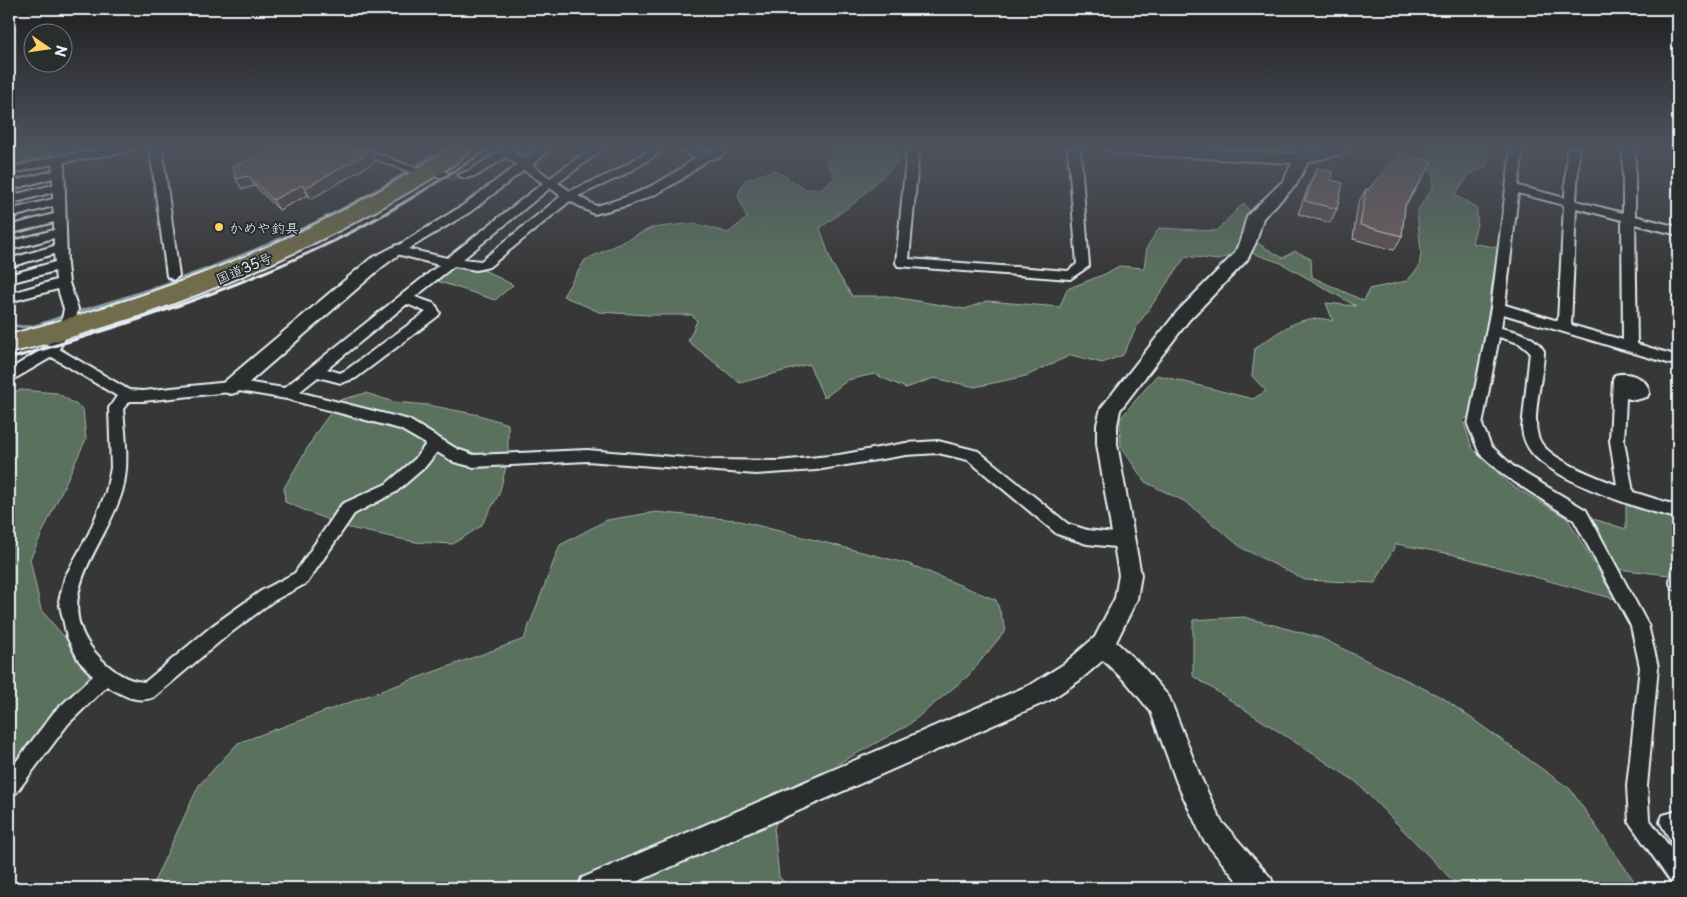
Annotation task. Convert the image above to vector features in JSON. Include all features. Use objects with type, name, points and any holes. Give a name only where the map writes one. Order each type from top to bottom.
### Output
[{"type":"highway","name":"国道35号","points":[[9,344],[67,320],[205,285],[257,263],[360,214],[403,191]]},
{"type":"street","points":[[9,200],[44,191]]},
{"type":"street","points":[[9,377],[51,351],[67,320],[61,265],[62,232],[59,191]]},
{"type":"street","points":[[161,191],[172,276]]},
{"type":"street","points":[[231,387],[376,263],[466,209],[489,191]]},
{"type":"street","points":[[287,394],[540,191]]},
{"type":"street","points":[[562,191],[594,210],[624,203],[656,191]]},
{"type":"street","points":[[397,250],[476,266],[486,264],[569,196],[580,191]]},
{"type":"street","points":[[909,191],[902,263],[1070,275],[1083,266],[1077,191]]},
{"type":"street","points":[[592,888],[1041,692],[1072,672],[1103,645],[1126,599],[1130,576],[1107,444],[1107,425],[1111,408],[1183,316],[1241,256],[1248,242],[1255,216],[1282,191]]},
{"type":"street","points":[[1512,191],[1495,330],[1475,425],[1485,450],[1509,471],[1580,515],[1639,625],[1649,667],[1637,786],[1639,822],[1678,875]]},
{"type":"street","points":[[1523,191],[1678,231]]},
{"type":"street","points":[[1564,327],[1570,191]]},
{"type":"street","points":[[1630,191],[1628,296],[1630,347]]},
{"type":"street","points":[[9,214],[60,201]]},
{"type":"street","points":[[9,230],[61,216]]},
{"type":"street","points":[[9,246],[62,232]]},
{"type":"street","points":[[9,262],[62,248]]},
{"type":"street","points":[[9,280],[61,265]]},
{"type":"street","points":[[9,298],[63,282]]},
{"type":"street","points":[[315,371],[341,378],[351,374],[432,313],[430,307],[406,299]]},
{"type":"street","points":[[1498,308],[1678,361]]},
{"type":"street","points":[[1495,330],[1528,342],[1538,351],[1531,408],[1531,438],[1535,448],[1549,459],[1609,490],[1678,512]]},
{"type":"street","points":[[51,351],[75,363],[126,395],[143,396],[231,387],[287,394],[404,424],[436,443],[447,453],[470,460],[596,456],[696,465],[777,467],[840,461],[900,447],[939,446],[973,455],[1063,529],[1087,537],[1124,542]]},
{"type":"street","points":[[1619,387],[1617,441],[1626,496]]},
{"type":"street","points":[[126,395],[116,408],[119,468],[114,492],[96,536],[73,577],[67,601],[73,631],[85,655],[105,676],[131,690],[148,691],[218,632],[267,596],[301,578],[348,509],[392,488],[420,463],[436,443]]},
{"type":"street","points":[[1678,574],[1678,582]]},
{"type":"street","points":[[1103,645],[1136,676],[1160,705],[1190,783],[1212,830],[1260,888]]},
{"type":"street","points":[[9,786],[61,718],[105,676]]},
{"type":"street","points":[[1678,821],[1670,822],[1678,834]]},
{"type":"green space","points":[[740,191],[868,191],[820,228],[832,264],[852,296],[887,296],[965,309],[987,301],[1060,307],[1067,289],[1105,274],[1119,266],[1144,268],[1147,247],[1159,228],[1216,231],[1244,203],[1250,212],[1243,235],[1283,258],[1295,251],[1311,259],[1312,277],[1364,301],[1369,289],[1407,281],[1419,267],[1421,253],[1417,211],[1430,191],[1458,191],[1455,195],[1477,208],[1477,224],[1472,243],[1505,249],[1501,286],[1492,284],[1477,411],[1463,420],[1472,448],[1508,483],[1567,518],[1615,599],[1451,554],[1396,544],[1375,583],[1305,580],[1242,548],[1186,502],[1145,482],[1121,447],[1120,419],[1157,375],[1253,399],[1266,391],[1252,376],[1255,348],[1282,330],[1301,321],[1322,319],[1333,321],[1326,303],[1356,306],[1281,263],[1243,250],[1218,260],[1186,256],[1137,326],[1123,355],[1102,363],[1071,355],[1026,376],[975,387],[934,378],[906,388],[874,374],[848,380],[824,398],[809,364],[740,383],[688,341],[697,321],[692,315],[599,312],[563,296],[585,260],[651,228],[694,223],[728,233],[747,218],[738,195]]},
{"type":"green space","points":[[454,266],[486,271],[513,285],[495,300],[437,281]]},
{"type":"green space","points":[[21,390],[57,393],[83,409],[86,439],[30,559],[41,610],[91,668],[79,706],[9,798],[9,394]]},
{"type":"green space","points":[[366,393],[394,402],[428,405],[479,415],[508,424],[508,459],[499,494],[481,526],[453,544],[415,542],[345,527],[285,502],[284,488],[318,430],[340,400]]},
{"type":"green space","points":[[1626,496],[1678,512],[1677,576],[1609,568],[1580,515],[1626,529]]},
{"type":"green space","points":[[656,512],[736,520],[909,564],[996,600],[1006,630],[968,676],[907,726],[792,789],[774,828],[779,877],[791,888],[151,888],[199,785],[238,743],[524,639],[560,545],[607,520]]},
{"type":"green space","points":[[1244,617],[1321,638],[1443,698],[1570,789],[1639,888],[1460,888],[1355,781],[1193,676],[1193,620]]},
{"type":"building","points":[[263,191],[291,191],[273,200]]},
{"type":"building","points":[[1309,191],[1341,191],[1337,209],[1305,201]]},
{"type":"building","points":[[1366,191],[1414,191],[1405,205],[1402,236],[1360,225]]},
{"type":"waterway","points":[[74,313],[158,287],[244,254],[287,236],[374,191]]},
{"type":"waterway","points":[[9,323],[23,327],[31,326],[67,315]]},
{"type":"railway","points":[[9,359],[87,336],[164,310],[278,267],[338,239],[424,191]]},
{"type":"place","name":"かめや釣具","points":[[219,227]]}]
